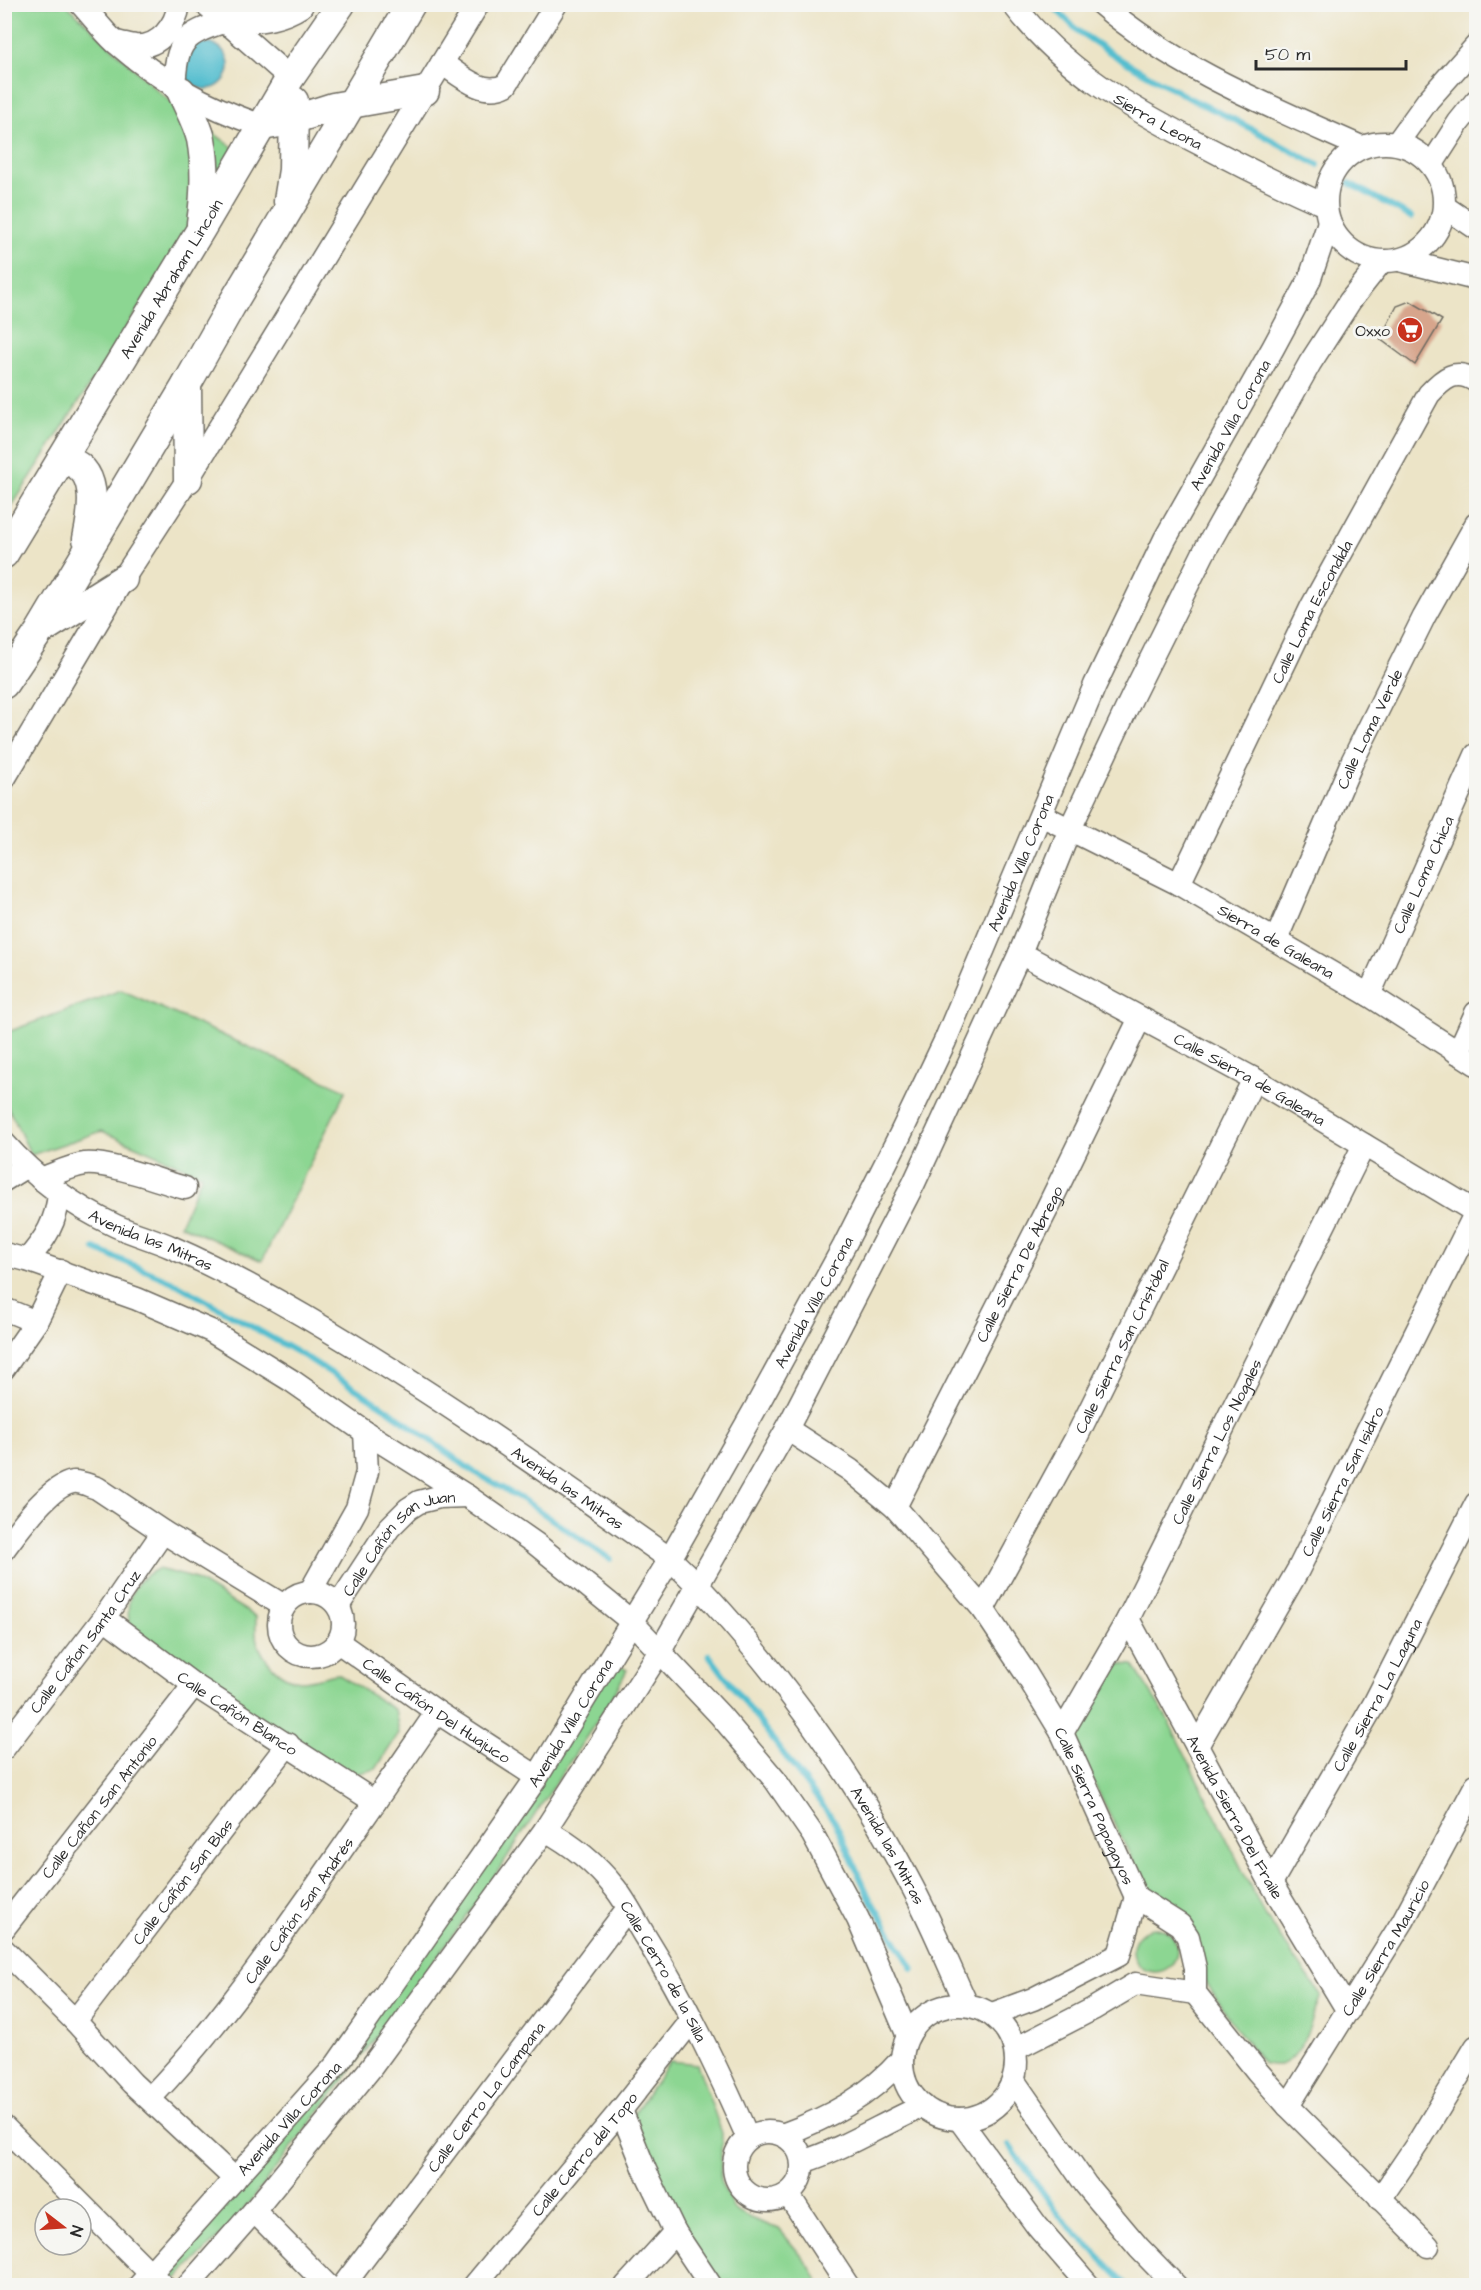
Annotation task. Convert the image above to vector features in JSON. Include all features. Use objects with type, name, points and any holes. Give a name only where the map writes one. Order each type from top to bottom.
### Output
[{"type":"main road","points":[[216,13],[270,17],[286,12],[298,4]]},
{"type":"main road","name":"Avenida Abraham Lincoln","points":[[4,554],[290,78],[341,4]]},
{"type":"main road","points":[[4,684],[39,632],[411,4]]},
{"type":"main road","points":[[286,215],[293,170],[294,119],[293,89],[290,78]]},
{"type":"main road","points":[[178,89],[201,137],[204,191],[201,229]]},
{"type":"main road","points":[[262,126],[327,108],[425,91]]},
{"type":"main road","points":[[187,384],[188,480]]},
{"type":"main road","points":[[61,460],[73,463],[82,470],[89,479],[92,490],[92,518],[85,553]]},
{"type":"main road","points":[[39,632],[123,579]]},
{"type":"street","points":[[81,4],[115,41],[178,89],[216,109],[262,126]]},
{"type":"street","points":[[115,41],[137,46],[159,39],[169,30],[177,15],[179,4]]},
{"type":"street","points":[[4,779],[123,579],[188,480],[478,4]]},
{"type":"street","points":[[442,63],[478,86],[498,89],[506,85],[556,4]]},
{"type":"street","name":"Sierra Leona","points":[[1013,4],[1027,22],[1062,57],[1112,96],[1327,214]]},
{"type":"street","points":[[1101,4],[1161,49],[1213,77],[1361,147]]},
{"type":"street","points":[[178,89],[176,56],[185,41],[216,13],[290,78]]},
{"type":"street","points":[[1397,142],[1428,100],[1476,46]]},
{"type":"street","points":[[1432,164],[1476,100]]},
{"type":"street","points":[[1390,261],[1422,249],[1438,231],[1445,207],[1442,184],[1432,164],[1416,150],[1397,142],[1379,142],[1361,147],[1341,161],[1329,181],[1327,214],[1340,242],[1359,256],[1476,279]]},
{"type":"street","points":[[1445,207],[1476,228]]},
{"type":"street","name":"Avenida Villa Corona","points":[[151,2282],[235,2179],[337,2064],[537,1777],[670,1558],[765,1391],[900,1135],[945,1041],[1095,685],[1165,538],[1304,291],[1327,214]]},
{"type":"street","name":"Avenida Villa Corona","points":[[188,2286],[254,2211],[370,2069],[545,1830],[660,1651],[787,1429],[914,1183],[1020,953],[1070,829],[1203,554],[1310,363],[1350,301],[1390,261]]},
{"type":"street","name":"Calle Loma Escondida","points":[[1179,884],[1312,606],[1429,394],[1440,382],[1452,376],[1465,374],[1476,381]]},
{"type":"street","name":"Calle Loma Verde","points":[[1276,940],[1352,762],[1424,617],[1476,524]]},
{"type":"street","name":"Calle Loma Chica","points":[[1369,995],[1476,755]]},
{"type":"street","name":"Sierra de Galeana","points":[[1041,816],[1179,884],[1369,995],[1467,1059]]},
{"type":"street","name":"Calle Sierra de Galeana","points":[[1020,953],[1254,1079],[1476,1212]]},
{"type":"street","points":[[1467,1059],[1476,1013]]},
{"type":"street","name":"Calle Sierra De Ábrego","points":[[895,1507],[1046,1211],[1140,1018]]},
{"type":"street","name":"Calle Sierra San Cristóbal","points":[[983,1609],[1075,1440],[1254,1079]]},
{"type":"street","name":"Avenida las Mitras","points":[[4,1143],[33,1173],[59,1193],[117,1226],[171,1247],[232,1276],[305,1316],[489,1431],[670,1558],[697,1583],[772,1671],[826,1744],[913,1889],[967,2005]]},
{"type":"street","name":"Calle Sierra Los Nogales","points":[[1062,1733],[1128,1619],[1364,1145]]},
{"type":"street","points":[[4,1180],[86,1164],[106,1166],[185,1188]]},
{"type":"street","points":[[27,1260],[43,1242],[51,1227],[58,1210],[59,1193]]},
{"type":"street","name":"Calle Sierra San Isidro","points":[[1197,1746],[1298,1570],[1476,1212]]},
{"type":"street","points":[[4,1254],[62,1271],[137,1299],[211,1331],[292,1381],[365,1432],[467,1496],[536,1544],[631,1622],[720,1715],[775,1780],[813,1835],[858,1919],[908,2036]]},
{"type":"street","points":[[4,1368],[36,1322],[62,1271]]},
{"type":"street","points":[[4,1309],[36,1322]]},
{"type":"street","name":"Calle Sierra Papagayos","points":[[787,1429],[850,1470],[895,1507],[983,1609],[1062,1733],[1136,1897],[1180,1925],[1188,1937],[1194,1959],[1195,1993]]},
{"type":"street","name":"Calle Cañón San Juan","points":[[310,1592],[357,1508],[367,1472],[365,1432]]},
{"type":"street","points":[[4,1548],[42,1502],[74,1482],[97,1488],[163,1533],[284,1606]]},
{"type":"street","name":"Calle Cañón San Juan","points":[[338,1606],[389,1528],[408,1509],[419,1502],[439,1497],[467,1496]]},
{"type":"street","name":"Calle Sierra La Laguna","points":[[1272,1883],[1374,1704],[1476,1504]]},
{"type":"street","points":[[357,1508],[389,1528]]},
{"type":"street","name":"Calle Cañon Santa Cruz","points":[[4,1748],[104,1618],[163,1533]]},
{"type":"street","points":[[310,1592],[321,1593],[330,1598],[338,1606],[343,1624],[338,1642],[331,1650],[312,1657],[292,1652],[285,1644],[278,1626],[284,1606],[291,1599],[310,1592]]},
{"type":"street","name":"Calle Cañón Blanco","points":[[104,1618],[194,1685],[375,1802]]},
{"type":"street","name":"Avenida Sierra Del Fraile","points":[[1128,1619],[1272,1883],[1348,2011]]},
{"type":"street","name":"Calle Cañón Del Huajuco","points":[[338,1642],[437,1712],[537,1777]]},
{"type":"street","name":"Calle Cañon San Antonio","points":[[4,1928],[194,1685]]},
{"type":"street","name":"Calle Cañón San Andrés","points":[[150,2098],[221,2017],[437,1712]]},
{"type":"street","name":"Calle Cañón San Blas","points":[[75,2021],[288,1744]]},
{"type":"street","name":"Calle Sierra Mauricio","points":[[1288,2106],[1403,1921],[1476,1785]]},
{"type":"street","name":"Calle Cerro de la Silla","points":[[545,1830],[563,1840],[601,1872],[616,1889],[665,1969],[723,2081],[748,2138]]},
{"type":"street","points":[[1135,1984],[1119,1955],[1136,1897]]},
{"type":"street","name":"Calle Cerro La Campana","points":[[343,2286],[628,1908]]},
{"type":"street","points":[[4,1950],[75,2021],[132,2083],[235,2179]]},
{"type":"street","points":[[992,2014],[1034,1999],[1119,1955]]},
{"type":"street","points":[[1015,2049],[1093,2009],[1135,1984],[1195,1993],[1249,2062],[1288,2106],[1428,2246]]},
{"type":"street","points":[[1034,1999],[1052,2030]]},
{"type":"street","points":[[967,2005],[992,2014],[1007,2029],[1015,2049],[1014,2081],[1005,2096],[992,2109],[976,2117],[946,2118],[923,2106],[911,2093],[904,2077],[902,2059],[908,2036],[923,2018],[944,2007],[967,2005]]},
{"type":"street","name":"Calle Cerro del Topo","points":[[474,2286],[621,2110],[692,2020]]},
{"type":"street","points":[[1380,2199],[1418,2143],[1476,2047]]},
{"type":"street","points":[[782,2135],[834,2114],[872,2089],[902,2059]]},
{"type":"street","points":[[1014,2081],[1086,2185],[1139,2248],[1176,2286]]},
{"type":"street","points":[[872,2089],[886,2123]]},
{"type":"street","points":[[802,2162],[828,2152],[923,2106]]},
{"type":"street","points":[[621,2110],[645,2170],[675,2232],[711,2286]]},
{"type":"street","points":[[959,2119],[1037,2226],[1089,2286]]},
{"type":"street","points":[[814,2123],[828,2152]]},
{"type":"street","points":[[4,2127],[151,2282]]},
{"type":"street","points":[[765,2132],[782,2135],[795,2146],[802,2162],[798,2183],[788,2194],[769,2201],[760,2200],[743,2190],[734,2173],[736,2154],[748,2138],[765,2132]]},
{"type":"street","points":[[788,2194],[848,2286]]},
{"type":"street","points":[[254,2211],[328,2286]]},
{"type":"street","points":[[626,2286],[675,2232]]},
{"type":"green space","points":[[5,5],[67,5],[162,95],[239,152],[5,517]]},
{"type":"green space","points":[[121,990],[346,1090],[262,1261],[180,1225],[202,1175],[102,1131],[31,1155],[5,1101],[5,1033]]},
{"type":"green space","points":[[158,1569],[193,1578],[256,1617],[257,1641],[263,1655],[286,1677],[305,1681],[338,1674],[395,1710],[399,1733],[376,1769],[354,1774],[341,1772],[132,1637],[128,1615],[130,1597],[140,1581]]},
{"type":"green space","points":[[616,1664],[627,1670],[612,1698],[484,1892],[425,1974],[236,2220],[176,2280],[163,2271],[235,2192]]},
{"type":"green space","points":[[1121,1664],[1133,1665],[1166,1716],[1264,1914],[1321,1995],[1302,2043],[1297,2052],[1283,2064],[1264,2064],[1208,1985],[1169,1917],[1146,1887],[1073,1741],[1076,1727],[1109,1669]]},
{"type":"green space","points":[[1155,1928],[1170,1935],[1177,1950],[1170,1965],[1155,1972],[1140,1965],[1133,1950],[1140,1935]]},
{"type":"green space","points":[[670,2061],[697,2064],[722,2133],[720,2181],[734,2209],[779,2229],[810,2266],[820,2285],[717,2285],[696,2256],[632,2116]]},
{"type":"water","points":[[206,43],[222,50],[229,66],[222,82],[206,89],[190,82],[183,66],[190,50]]},
{"type":"building","name":"Oxxo","points":[[1410,301],[1442,320],[1415,365],[1380,339],[1397,306]]},
{"type":"waterway","points":[[1051,4],[1078,31],[1120,59],[1318,165]]},
{"type":"waterway","points":[[1349,183],[1411,217]]},
{"type":"waterway","points":[[95,1249],[173,1282],[309,1359],[390,1411],[471,1470],[525,1501],[610,1559]]},
{"type":"waterway","points":[[709,1655],[835,1822],[869,1897],[913,1969]]},
{"type":"waterway","points":[[1009,2145],[1062,2219],[1128,2286]]},
{"type":"place","name":"Oxxo","points":[[1410,330]]}]
